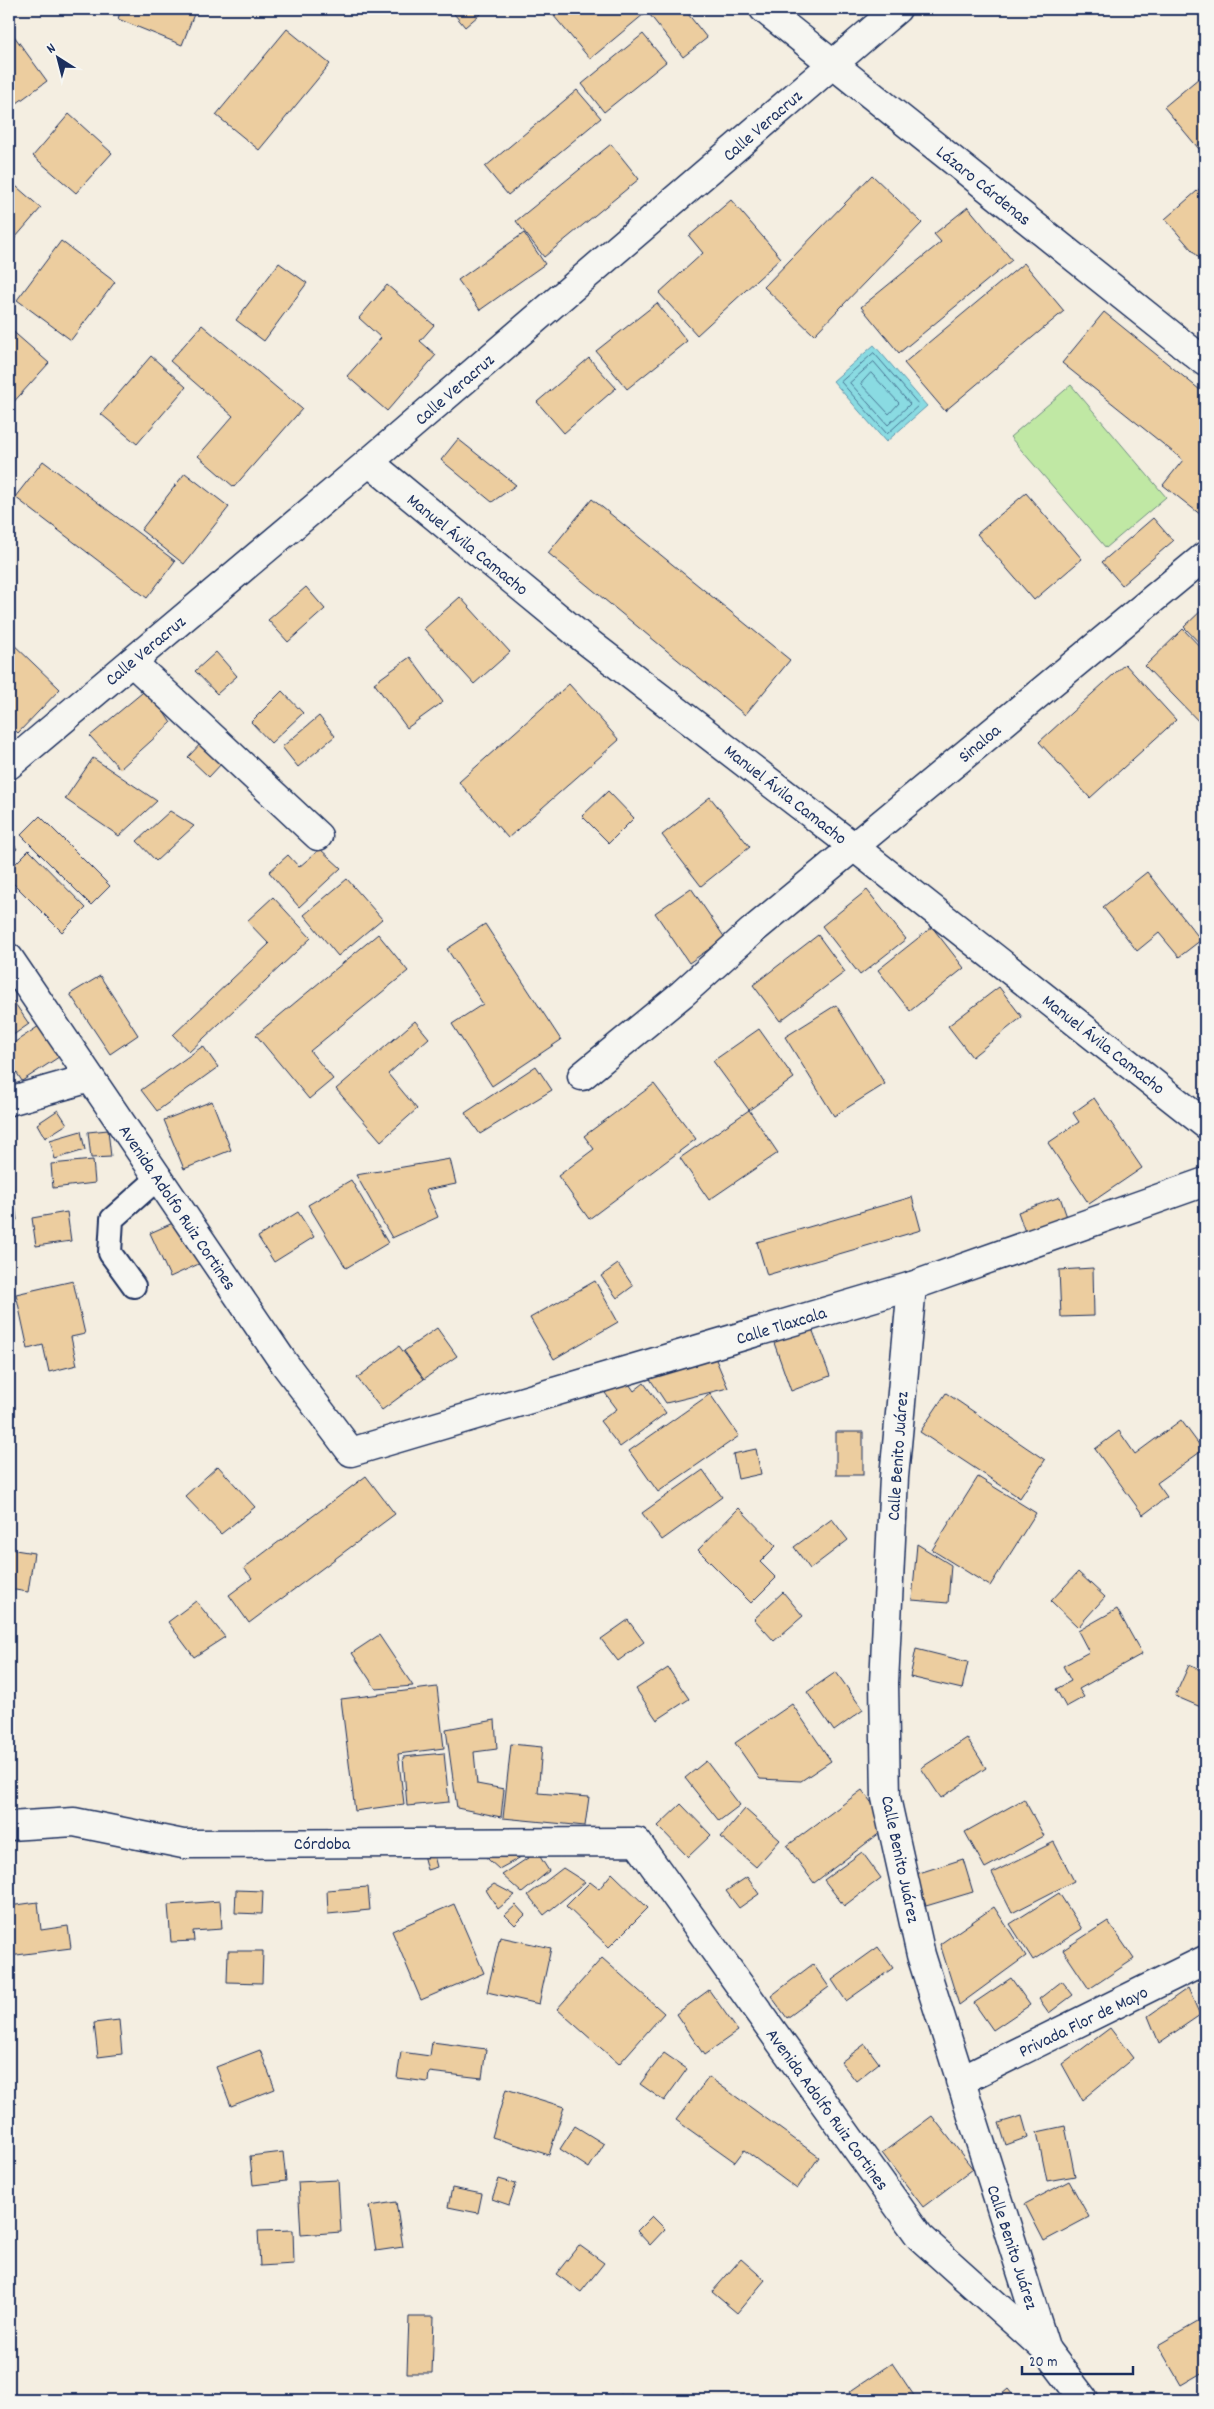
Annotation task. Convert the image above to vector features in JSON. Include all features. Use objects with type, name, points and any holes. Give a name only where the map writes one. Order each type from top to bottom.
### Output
[{"type":"street","name":"Lázaro Cárdenas","points":[[764,9],[1205,362]]},
{"type":"street","name":"Calle Veracruz","points":[[9,765],[368,462],[897,9]]},
{"type":"street","name":"Manuel Ávila Camacho","points":[[368,462],[584,639],[854,847],[1205,1124]]},
{"type":"street","name":"Sinaloa","points":[[582,1076],[682,994],[752,931],[1205,556]]},
{"type":"street","points":[[132,662],[318,836]]},
{"type":"street","name":"Avenida Adolfo Ruiz Cortines","points":[[9,958],[284,1363],[351,1452]]},
{"type":"street","points":[[9,1101],[90,1078]]},
{"type":"street","name":"Calle Tlaxcala","points":[[351,1452],[912,1286],[1205,1182]]},
{"type":"street","name":"Calle Benito Juárez","points":[[912,1286],[893,1487],[884,1683],[886,1798],[921,1955],[1046,2350],[1084,2400]]},
{"type":"street","name":"Córdoba","points":[[9,1826],[74,1822],[183,1844],[637,1842]]},
{"type":"street","name":"Avenida Adolfo Ruiz Cortines","points":[[637,1842],[920,2237],[1046,2350]]},
{"type":"street","name":"Privada Flor de Mayo","points":[[960,2081],[1205,1960]]},
{"type":"lane","points":[[134,1286],[110,1253],[112,1219],[158,1178]]},
{"type":"green space","points":[[1071,385],[1166,497],[1106,548],[1010,437]]},
{"type":"water","points":[[874,345],[927,406],[886,442],[833,381]]},
{"type":"building","points":[[121,9],[196,9],[182,45],[118,19]]},
{"type":"building","points":[[450,9],[486,9],[465,27]]},
{"type":"building","points":[[548,9],[650,9],[590,59]]},
{"type":"building","points":[[658,9],[684,9],[707,38],[683,57],[650,15]]},
{"type":"building","points":[[9,29],[47,81],[9,109]]},
{"type":"building","points":[[287,29],[330,64],[259,150],[216,115]]},
{"type":"building","points":[[643,34],[666,62],[604,112],[582,84]]},
{"type":"building","points":[[1205,73],[1205,144],[1199,149],[1164,107]]},
{"type":"building","points":[[577,90],[601,118],[508,195],[485,167]]},
{"type":"building","points":[[69,114],[112,153],[76,193],[33,156]]},
{"type":"building","points":[[611,144],[639,179],[544,257],[516,221]]},
{"type":"building","points":[[872,175],[922,223],[814,335],[764,287]]},
{"type":"building","points":[[9,180],[41,208],[9,245]]},
{"type":"building","points":[[1205,184],[1205,265],[1165,219]]},
{"type":"building","points":[[731,200],[781,258],[697,335],[659,293],[703,253],[689,236]]},
{"type":"building","points":[[968,207],[1012,260],[899,353],[861,307],[941,242],[934,234]]},
{"type":"building","points":[[524,233],[545,264],[480,310],[458,280]]},
{"type":"building","points":[[61,241],[115,282],[71,340],[17,300]]},
{"type":"building","points":[[279,263],[307,283],[264,341],[236,320]]},
{"type":"building","points":[[1024,263],[1064,311],[945,411],[904,363]]},
{"type":"building","points":[[387,285],[434,325],[420,341],[436,355],[387,411],[347,376],[381,338],[359,318]]},
{"type":"building","points":[[657,303],[687,341],[627,389],[596,351]]},
{"type":"building","points":[[1104,312],[1205,394],[1205,511],[1201,515],[1163,485],[1183,460],[1062,363]]},
{"type":"building","points":[[202,325],[302,409],[234,487],[198,456],[233,416],[170,361]]},
{"type":"building","points":[[9,328],[49,363],[10,406],[9,405]]},
{"type":"building","points":[[151,356],[186,387],[137,444],[101,414]]},
{"type":"building","points":[[589,358],[616,388],[564,433],[537,402]]},
{"type":"building","points":[[458,439],[516,485],[492,502],[441,460]]},
{"type":"building","points":[[43,461],[175,561],[147,598],[15,497]]},
{"type":"building","points":[[185,473],[229,507],[184,564],[141,530]]},
{"type":"building","points":[[1026,493],[1082,559],[1034,600],[977,534]]},
{"type":"building","points":[[592,499],[790,660],[745,715],[548,553]]},
{"type":"building","points":[[1153,518],[1173,541],[1122,585],[1102,562]]},
{"type":"building","points":[[306,587],[325,609],[288,642],[268,620]]},
{"type":"building","points":[[460,597],[510,652],[474,684],[424,629]]},
{"type":"building","points":[[1205,607],[1205,649],[1184,627]]},
{"type":"building","points":[[1183,629],[1205,652],[1205,728],[1145,666]]},
{"type":"building","points":[[9,640],[60,689],[18,733],[9,725]]},
{"type":"building","points":[[216,652],[237,676],[217,694],[195,671]]},
{"type":"building","points":[[410,657],[443,702],[407,728],[374,683]]},
{"type":"building","points":[[1125,664],[1176,720],[1090,798],[1039,742]]},
{"type":"building","points":[[569,684],[619,740],[508,838],[459,782]]},
{"type":"building","points":[[148,688],[171,723],[120,769],[90,736]]},
{"type":"building","points":[[282,691],[303,713],[271,743],[251,722]]},
{"type":"building","points":[[319,716],[335,736],[298,767],[282,747]]},
{"type":"building","points":[[203,741],[223,762],[209,777],[188,757]]},
{"type":"building","points":[[93,758],[157,801],[119,836],[65,799]]},
{"type":"building","points":[[608,791],[634,818],[609,843],[582,816]]},
{"type":"building","points":[[710,797],[750,847],[701,886],[662,835]]},
{"type":"building","points":[[170,811],[194,826],[156,861],[137,841]]},
{"type":"building","points":[[40,816],[110,886],[91,905],[21,835]]},
{"type":"building","points":[[9,837],[17,849],[9,855]]},
{"type":"building","points":[[320,849],[341,868],[299,907],[269,872],[288,855],[299,867]]},
{"type":"building","points":[[29,850],[86,908],[62,932],[9,879],[9,870]]},
{"type":"building","points":[[1147,872],[1201,940],[1179,957],[1159,933],[1137,951],[1103,907]]},
{"type":"building","points":[[347,879],[382,919],[338,956],[304,915]]},
{"type":"building","points":[[691,888],[725,938],[689,963],[655,913]]},
{"type":"building","points":[[867,890],[906,939],[860,975],[822,926]]},
{"type":"building","points":[[273,897],[311,938],[189,1052],[173,1035],[269,944],[247,921]]},
{"type":"building","points":[[485,924],[561,1040],[492,1086],[452,1024],[483,1004],[447,949]]},
{"type":"building","points":[[932,927],[964,968],[910,1011],[878,970]]},
{"type":"building","points":[[378,934],[408,971],[310,1051],[333,1079],[309,1099],[256,1035]]},
{"type":"building","points":[[818,935],[845,972],[780,1021],[753,985]]},
{"type":"building","points":[[100,976],[138,1035],[110,1054],[70,994]]},
{"type":"building","points":[[999,987],[1022,1017],[972,1057],[948,1026]]},
{"type":"building","points":[[14,1002],[29,1024],[9,1038],[9,1006]]},
{"type":"building","points":[[836,1005],[885,1084],[834,1116],[785,1037]]},
{"type":"building","points":[[415,1021],[429,1038],[388,1074],[417,1109],[381,1141],[336,1089]]},
{"type":"building","points":[[45,1022],[65,1053],[22,1081],[9,1061],[9,1046]]},
{"type":"building","points":[[759,1029],[794,1078],[749,1110],[713,1061]]},
{"type":"building","points":[[203,1046],[218,1067],[157,1111],[141,1090]]},
{"type":"building","points":[[536,1066],[552,1090],[480,1134],[465,1113]]},
{"type":"building","points":[[654,1084],[696,1139],[589,1219],[558,1176],[594,1149],[584,1136]]},
{"type":"building","points":[[1094,1098],[1142,1168],[1089,1204],[1048,1143],[1079,1122],[1073,1113]]},
{"type":"building","points":[[212,1101],[231,1150],[184,1169],[164,1120]]},
{"type":"building","points":[[58,1110],[67,1124],[45,1138],[37,1124]]},
{"type":"building","points":[[749,1110],[778,1153],[709,1200],[680,1158]]},
{"type":"building","points":[[108,1130],[111,1157],[91,1158],[88,1132]]},
{"type":"building","points":[[81,1131],[85,1150],[55,1159],[50,1140]]},
{"type":"building","points":[[9,1153],[17,1220],[9,1221]]},
{"type":"building","points":[[450,1159],[456,1184],[426,1190],[438,1217],[392,1238],[356,1175]]},
{"type":"building","points":[[93,1160],[95,1183],[53,1188],[51,1164]]},
{"type":"building","points":[[351,1180],[388,1243],[346,1268],[308,1205]]},
{"type":"building","points":[[912,1197],[921,1230],[767,1275],[757,1242]]},
{"type":"building","points":[[1060,1197],[1067,1217],[1025,1232],[1018,1212]]},
{"type":"building","points":[[1205,1209],[1205,1231],[1199,1211]]},
{"type":"building","points":[[67,1212],[71,1241],[36,1246],[32,1218]]},
{"type":"building","points":[[298,1212],[314,1237],[274,1262],[258,1237]]},
{"type":"building","points":[[182,1219],[201,1263],[170,1277],[150,1233]]},
{"type":"building","points":[[618,1264],[633,1286],[617,1298],[601,1276]]},
{"type":"building","points":[[1093,1268],[1094,1316],[1061,1317],[1059,1270]]},
{"type":"building","points":[[73,1281],[85,1334],[71,1337],[77,1365],[49,1372],[43,1345],[28,1349],[16,1294]]},
{"type":"building","points":[[595,1281],[618,1322],[554,1359],[530,1318]]},
{"type":"building","points":[[811,1326],[830,1376],[791,1391],[773,1340]]},
{"type":"building","points":[[437,1328],[457,1356],[424,1379],[404,1351]]},
{"type":"building","points":[[399,1346],[424,1379],[382,1410],[357,1378]]},
{"type":"building","points":[[714,1355],[728,1388],[666,1403],[644,1370]]},
{"type":"building","points":[[625,1378],[634,1391],[644,1383],[666,1413],[620,1447],[600,1421],[617,1409],[605,1393]]},
{"type":"building","points":[[946,1393],[1045,1460],[1020,1498],[920,1432]]},
{"type":"building","points":[[710,1394],[739,1436],[658,1492],[629,1451]]},
{"type":"building","points":[[1181,1420],[1203,1450],[1157,1483],[1167,1497],[1143,1515],[1095,1449],[1119,1431],[1135,1454]]},
{"type":"building","points":[[836,1432],[863,1432],[863,1475],[836,1475]]},
{"type":"building","points":[[756,1449],[761,1474],[738,1479],[733,1454]]},
{"type":"building","points":[[218,1466],[255,1507],[221,1534],[185,1496]]},
{"type":"building","points":[[703,1470],[722,1497],[662,1540],[642,1513]]},
{"type":"building","points":[[366,1476],[395,1514],[249,1623],[229,1595],[252,1578],[244,1568]]},
{"type":"building","points":[[978,1477],[1036,1513],[990,1586],[932,1550]]},
{"type":"building","points":[[739,1508],[776,1546],[760,1562],[776,1578],[751,1603],[698,1550]]},
{"type":"building","points":[[832,1519],[848,1540],[810,1569],[794,1547]]},
{"type":"building","points":[[917,1544],[951,1565],[948,1603],[912,1600]]},
{"type":"building","points":[[9,1549],[34,1553],[28,1592],[9,1589]]},
{"type":"building","points":[[1078,1572],[1105,1597],[1078,1627],[1051,1601]]},
{"type":"building","points":[[783,1592],[803,1616],[774,1641],[754,1619]]},
{"type":"building","points":[[196,1601],[225,1637],[194,1657],[168,1622]]},
{"type":"building","points":[[1117,1609],[1142,1654],[1079,1689],[1084,1697],[1066,1707],[1056,1689],[1071,1681],[1063,1666],[1089,1652],[1078,1631]]},
{"type":"building","points":[[628,1620],[644,1642],[618,1661],[601,1639]]},
{"type":"building","points":[[379,1635],[413,1686],[376,1689],[352,1653]]},
{"type":"building","points":[[916,1649],[968,1662],[962,1689],[910,1677]]},
{"type":"building","points":[[1189,1665],[1205,1672],[1205,1702],[1203,1708],[1175,1696]]},
{"type":"building","points":[[668,1668],[689,1699],[657,1720],[636,1689]]},
{"type":"building","points":[[836,1672],[863,1710],[834,1731],[807,1692]]},
{"type":"building","points":[[437,1687],[444,1748],[398,1754],[404,1804],[355,1811],[341,1699]]},
{"type":"building","points":[[792,1704],[831,1761],[801,1781],[760,1779],[735,1743]]},
{"type":"building","points":[[495,1720],[497,1749],[474,1752],[477,1784],[504,1789],[501,1817],[457,1808],[446,1729]]},
{"type":"building","points":[[967,1738],[986,1768],[941,1798],[921,1768]]},
{"type":"building","points":[[511,1744],[542,1747],[538,1793],[589,1797],[585,1826],[503,1818]]},
{"type":"building","points":[[444,1753],[449,1802],[407,1806],[403,1757]]},
{"type":"building","points":[[706,1761],[740,1805],[719,1821],[685,1778]]},
{"type":"building","points":[[862,1790],[889,1826],[814,1883],[787,1846]]},
{"type":"building","points":[[1024,1799],[1044,1836],[985,1868],[965,1832]]},
{"type":"building","points":[[681,1804],[711,1835],[688,1857],[658,1826]]},
{"type":"building","points":[[745,1809],[780,1840],[756,1867],[721,1837]]},
{"type":"building","points":[[1054,1842],[1074,1881],[1012,1913],[992,1873]]},
{"type":"building","points":[[432,1848],[437,1867],[427,1870],[422,1851]]},
{"type":"building","points":[[537,1852],[549,1871],[522,1893],[502,1875]]},
{"type":"building","points":[[862,1852],[881,1878],[844,1906],[824,1880]]},
{"type":"building","points":[[481,1853],[523,1856],[499,1869]]},
{"type":"building","points":[[963,1859],[973,1892],[926,1906],[916,1874]]},
{"type":"building","points":[[563,1868],[585,1882],[544,1915],[528,1895]]},
{"type":"building","points":[[612,1873],[648,1908],[609,1947],[566,1906],[590,1882],[599,1889]]},
{"type":"building","points":[[747,1877],[759,1894],[739,1908],[726,1891]]},
{"type":"building","points":[[494,1884],[515,1895],[498,1909],[486,1890]]},
{"type":"building","points":[[368,1887],[370,1910],[328,1914],[327,1890]]},
{"type":"building","points":[[236,1890],[263,1891],[262,1914],[235,1913]]},
{"type":"building","points":[[1059,1893],[1082,1929],[1033,1960],[1010,1924]]},
{"type":"building","points":[[220,1901],[222,1929],[193,1931],[194,1941],[171,1942],[168,1905]]},
{"type":"building","points":[[38,1902],[41,1930],[68,1926],[71,1948],[9,1956],[9,1906]]},
{"type":"building","points":[[454,1904],[484,1973],[421,2000],[392,1931]]},
{"type":"building","points":[[516,1905],[525,1915],[515,1925],[505,1915]]},
{"type":"building","points":[[994,1907],[1026,1956],[959,2005],[940,1944]]},
{"type":"building","points":[[1108,1921],[1134,1959],[1089,1989],[1063,1950]]},
{"type":"building","points":[[500,1937],[551,1948],[539,2004],[487,1992]]},
{"type":"building","points":[[878,1947],[893,1968],[846,2001],[832,1980]]},
{"type":"building","points":[[228,1951],[263,1951],[262,1983],[227,1982]]},
{"type":"building","points":[[602,1958],[664,2013],[619,2064],[557,2009]]},
{"type":"building","points":[[813,1964],[829,1987],[787,2018],[771,1996]]},
{"type":"building","points":[[1011,1978],[1030,2005],[993,2030],[974,2003]]},
{"type":"building","points":[[1062,1981],[1073,1995],[1049,2013],[1039,1999]]},
{"type":"building","points":[[1188,1988],[1200,2015],[1159,2043],[1148,2016]]},
{"type":"building","points":[[709,1990],[738,2031],[704,2055],[676,2014]]},
{"type":"building","points":[[119,2020],[122,2054],[98,2057],[94,2023]]},
{"type":"building","points":[[1110,2028],[1133,2058],[1082,2100],[1062,2064]]},
{"type":"building","points":[[432,2042],[486,2049],[482,2078],[429,2072],[428,2082],[397,2078],[401,2052],[430,2056]]},
{"type":"building","points":[[865,2044],[879,2063],[856,2081],[841,2062]]},
{"type":"building","points":[[260,2050],[275,2089],[231,2106],[216,2067]]},
{"type":"building","points":[[664,2053],[687,2069],[664,2101],[640,2084]]},
{"type":"building","points":[[709,2077],[819,2157],[797,2189],[744,2150],[735,2162],[676,2120]]},
{"type":"building","points":[[506,2089],[564,2107],[549,2155],[492,2137]]},
{"type":"building","points":[[932,2116],[973,2169],[923,2207],[882,2153]]},
{"type":"building","points":[[1022,2116],[1028,2137],[1006,2145],[999,2123]]},
{"type":"building","points":[[575,2126],[604,2144],[589,2168],[560,2149]]},
{"type":"building","points":[[1065,2126],[1075,2176],[1047,2181],[1037,2132]]},
{"type":"building","points":[[283,2152],[286,2181],[253,2185],[250,2156]]},
{"type":"building","points":[[499,2179],[516,2184],[509,2205],[492,2199]]},
{"type":"building","points":[[338,2180],[341,2232],[301,2235],[298,2182]]},
{"type":"building","points":[[1069,2181],[1089,2217],[1044,2241],[1025,2204]]},
{"type":"building","points":[[452,2188],[482,2194],[478,2213],[448,2207]]},
{"type":"building","points":[[396,2202],[403,2247],[376,2251],[369,2206]]},
{"type":"building","points":[[652,2216],[665,2229],[650,2245],[637,2231]]},
{"type":"building","points":[[293,2230],[294,2264],[260,2266],[258,2231]]},
{"type":"building","points":[[579,2245],[604,2263],[581,2292],[556,2274]]},
{"type":"building","points":[[741,2259],[765,2280],[737,2313],[712,2292]]},
{"type":"building","points":[[409,2317],[434,2317],[432,2373],[407,2373]]},
{"type":"building","points":[[1203,2319],[1205,2323],[1205,2371],[1181,2385],[1158,2345]]},
{"type":"building","points":[[892,2363],[917,2400],[854,2400],[849,2392]]},
{"type":"building","points":[[1008,2389],[1017,2400],[995,2400]]},
{"type":"building","points":[[621,2394],[625,2400],[612,2400]]}]
